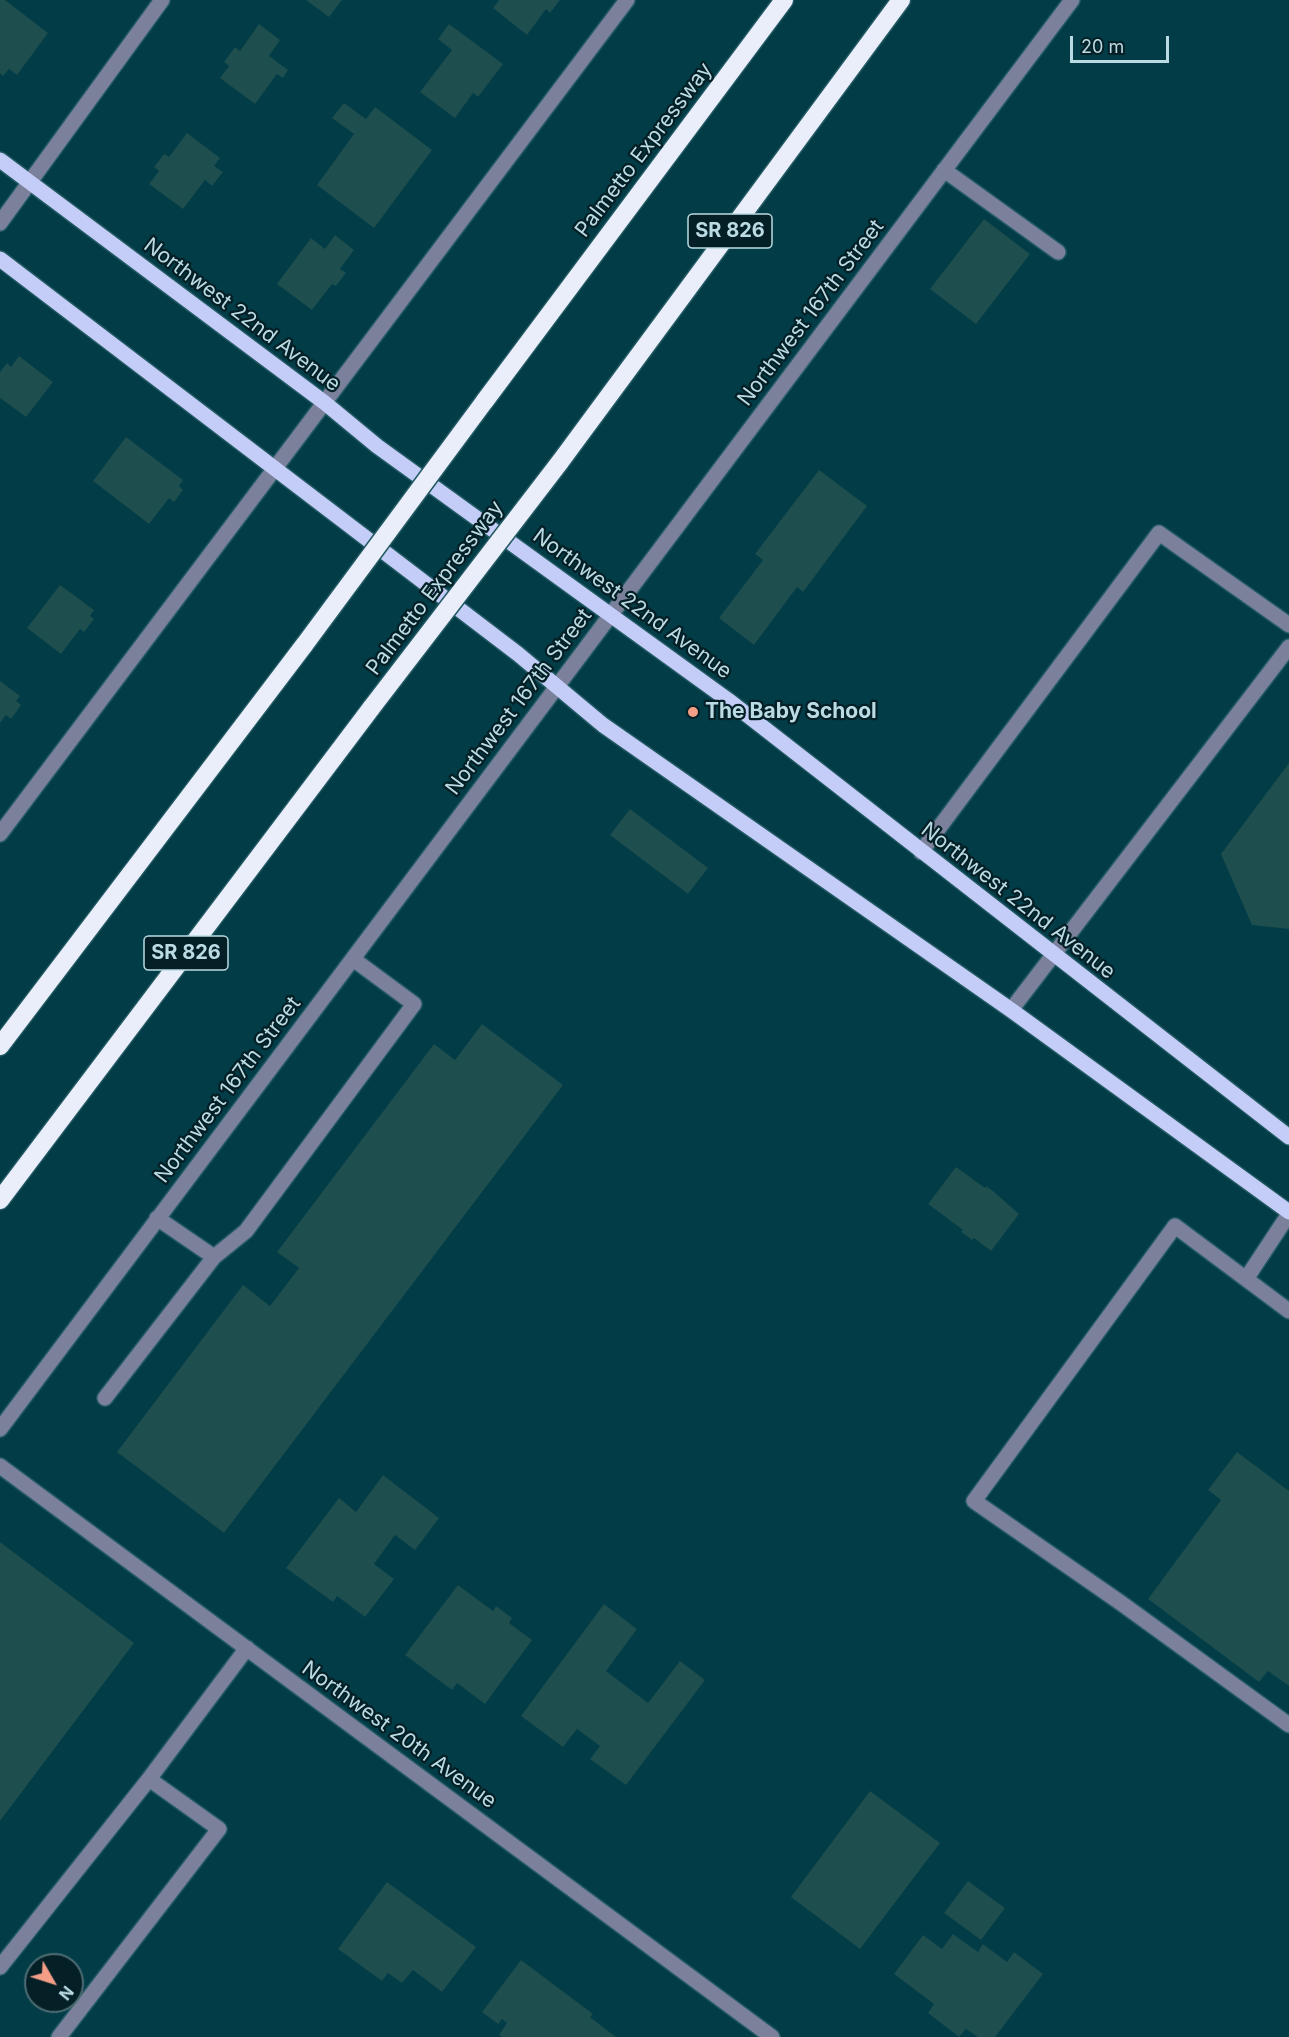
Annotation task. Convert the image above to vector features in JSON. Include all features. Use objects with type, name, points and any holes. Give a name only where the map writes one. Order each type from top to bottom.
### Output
[{"type":"highway","name":"Palmetto Expressway","points":[[0,1046],[305,644],[784,0]]},
{"type":"highway","name":"Palmetto Expressway","points":[[0,1200],[560,462],[901,0]]},
{"type":"main road","name":"Northwest 22nd Avenue","points":[[0,160],[325,403],[377,446],[728,700],[1052,955],[1289,1137]]},
{"type":"main road","points":[[0,259],[518,654],[603,725],[1011,1010],[1289,1213]]},
{"type":"street","points":[[0,223],[162,0]]},
{"type":"street","points":[[0,834],[627,0]]},
{"type":"street","name":"Northwest 167th Street","points":[[0,1429],[1072,0]]},
{"type":"street","points":[[944,170],[1059,252]]},
{"type":"street","points":[[921,852],[1159,533],[1289,625]]},
{"type":"street","points":[[1011,1010],[1289,647]]},
{"type":"street","points":[[105,1398],[214,1257],[246,1231],[414,1004],[353,959]]},
{"type":"street","points":[[1246,1279],[1289,1213]]},
{"type":"street","points":[[157,1218],[214,1257]]},
{"type":"street","points":[[1289,1311],[1175,1226],[974,1501],[1121,1603],[1289,1725]]},
{"type":"street","name":"Northwest 20th Avenue","points":[[0,1466],[772,2037]]},
{"type":"street","points":[[0,1967],[149,1779],[246,1648]]},
{"type":"street","points":[[58,2037],[219,1829],[149,1779]]},
{"type":"building","points":[[0,0],[5,0],[48,33],[17,75],[9,69],[3,76],[0,73]]},
{"type":"building","points":[[306,0],[342,0],[329,17]]},
{"type":"building","points":[[499,0],[560,0],[550,13],[546,9],[527,35],[493,8]]},
{"type":"building","points":[[259,24],[280,40],[269,56],[288,70],[283,78],[277,74],[255,104],[220,78],[229,66],[224,62],[235,47],[240,51]]},
{"type":"building","points":[[449,24],[503,64],[478,97],[473,93],[455,118],[420,92],[452,50],[438,39]]},
{"type":"building","points":[[344,103],[366,119],[375,107],[432,150],[374,228],[317,185],[354,134],[332,118]]},
{"type":"building","points":[[187,133],[220,158],[214,166],[223,172],[212,186],[205,180],[183,209],[149,184],[159,171],[154,167],[164,154],[169,157]]},
{"type":"building","points":[[984,219],[1030,254],[976,324],[930,289]]},
{"type":"building","points":[[335,235],[354,250],[340,269],[346,273],[336,286],[332,284],[312,310],[277,284],[311,238],[325,249]]},
{"type":"building","points":[[19,356],[53,382],[26,417],[0,398],[0,372],[7,363],[11,367]]},
{"type":"building","points":[[126,437],[183,480],[179,486],[183,490],[174,502],[169,498],[149,524],[93,481]]},
{"type":"building","points":[[819,470],[867,506],[803,592],[797,587],[754,645],[719,618],[763,560],[755,554]]},
{"type":"building","points":[[60,585],[94,610],[90,616],[94,619],[84,632],[80,629],[61,654],[27,628]]},
{"type":"building","points":[[0,681],[20,696],[16,701],[21,705],[11,719],[6,715],[0,723]]},
{"type":"building","points":[[1289,763],[1289,929],[1252,925],[1221,854]]},
{"type":"building","points":[[630,809],[708,868],[688,894],[610,835]]},
{"type":"building","points":[[482,1024],[563,1085],[224,1533],[117,1452],[243,1285],[270,1306],[299,1268],[277,1252],[434,1044],[455,1060]]},
{"type":"building","points":[[956,1167],[985,1188],[986,1186],[993,1191],[1019,1214],[991,1251],[974,1238],[972,1240],[961,1232],[963,1230],[928,1204]]},
{"type":"building","points":[[1237,1452],[1289,1491],[1289,1686],[1268,1671],[1259,1682],[1148,1599],[1221,1500],[1208,1490]]},
{"type":"building","points":[[383,1475],[439,1518],[415,1550],[395,1535],[374,1564],[394,1579],[365,1617],[337,1596],[333,1602],[286,1568],[339,1498],[356,1512]]},
{"type":"building","points":[[0,1542],[134,1643],[0,1821]]},
{"type":"building","points":[[458,1585],[493,1611],[496,1606],[512,1618],[509,1623],[532,1640],[485,1704],[457,1683],[452,1690],[405,1655]]},
{"type":"building","points":[[604,1604],[637,1629],[606,1671],[648,1703],[680,1661],[705,1680],[626,1785],[590,1759],[600,1746],[577,1729],[563,1747],[521,1716]]},
{"type":"building","points":[[870,1791],[940,1843],[860,1949],[791,1897]]},
{"type":"building","points":[[968,1881],[1005,1908],[981,1940],[944,1913]]},
{"type":"building","points":[[387,1882],[476,1947],[442,1992],[413,1970],[402,1983],[388,1973],[382,1981],[338,1949]]},
{"type":"building","points":[[953,1934],[978,1952],[983,1944],[1007,1962],[1014,1952],[1043,1974],[995,2037],[978,2037],[966,2029],[959,2037],[928,2013],[934,2004],[894,1974],[923,1935],[942,1949]]},
{"type":"building","points":[[521,1960],[593,2014],[590,2017],[616,2037],[502,2037],[499,2035],[507,2023],[502,2019],[498,2024],[482,2012]]},
{"type":"place","name":"The Baby School","points":[[693,712]]}]
